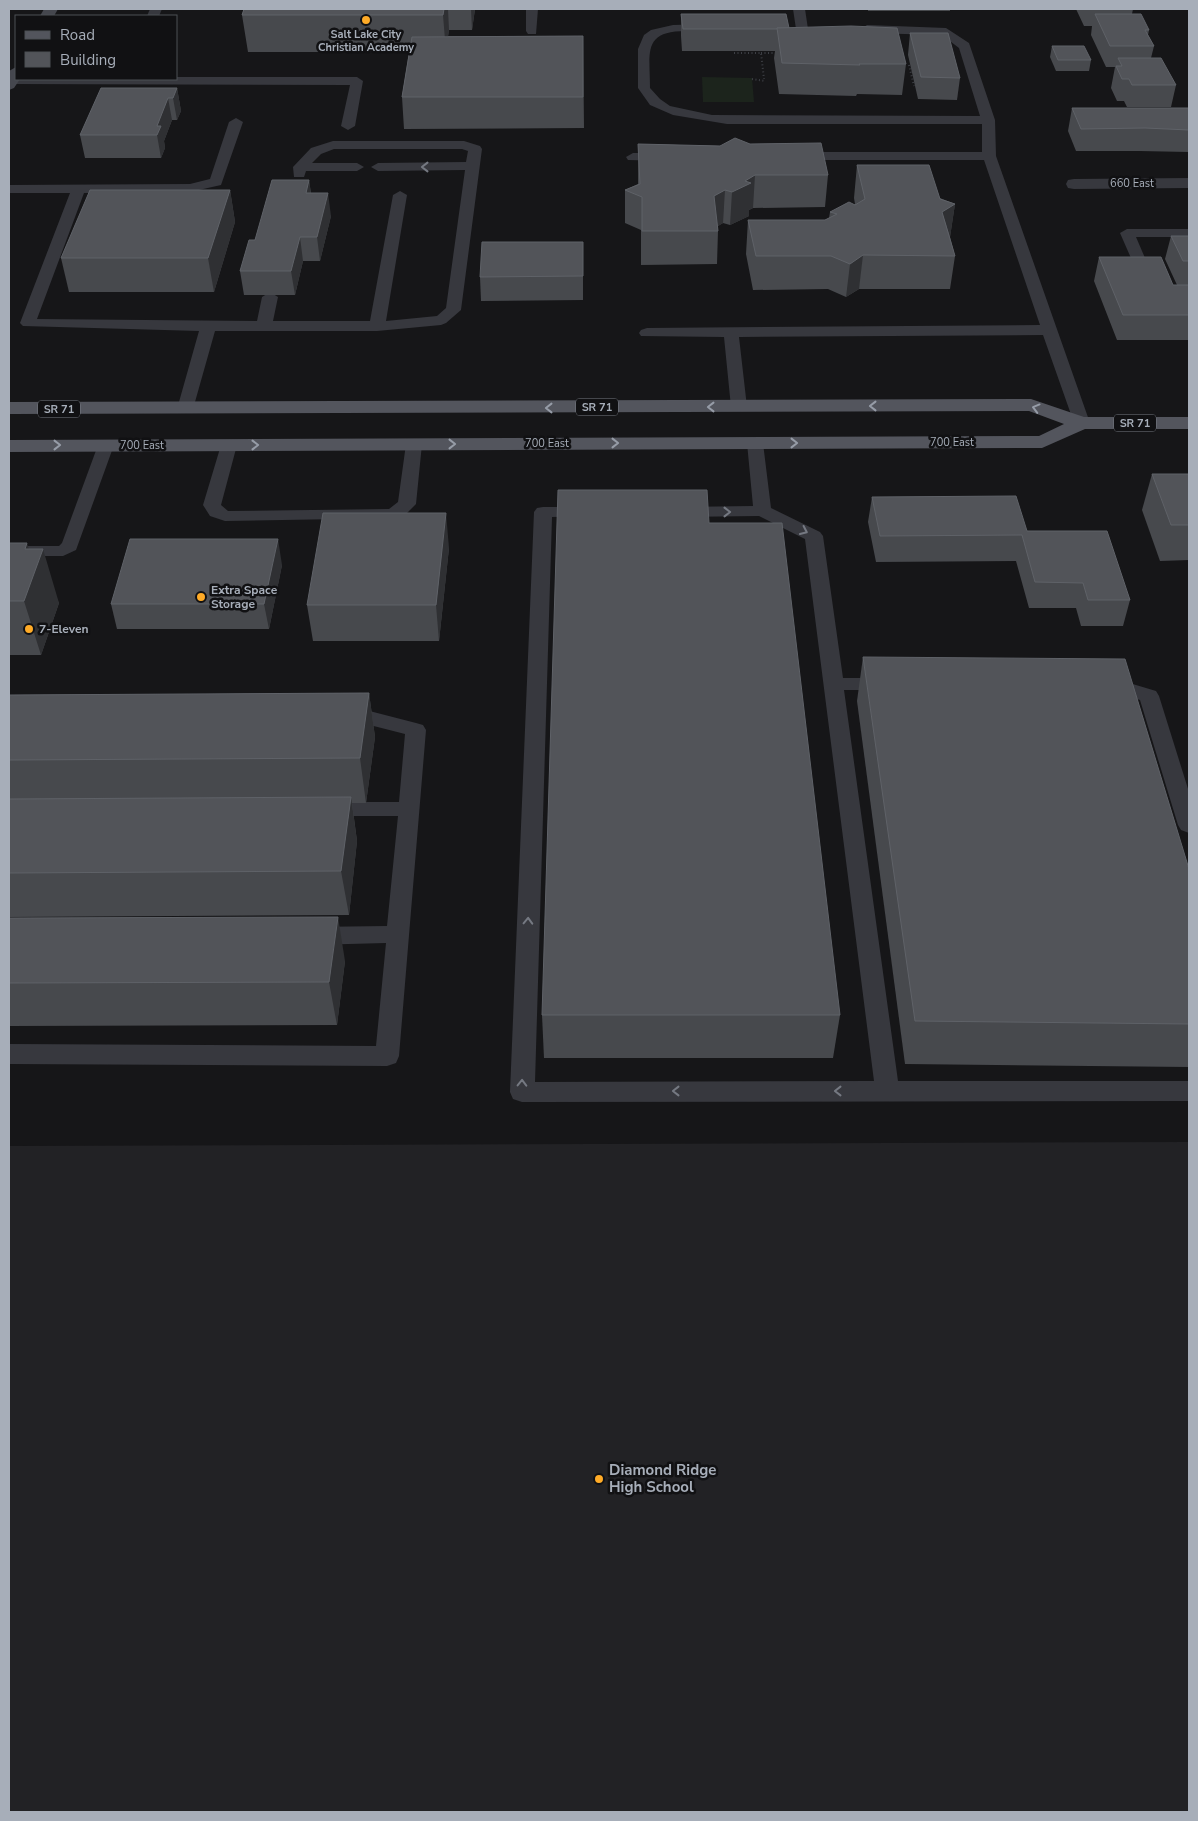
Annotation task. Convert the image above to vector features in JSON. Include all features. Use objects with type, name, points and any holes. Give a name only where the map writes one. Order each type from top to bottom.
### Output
[{"type":"main road","name":"700 East","points":[[9,408],[185,409],[1031,405],[1082,423],[1189,423]]},
{"type":"main road","name":"700 East","points":[[9,446],[1042,442],[1082,423]]},
{"type":"street","name":"660 East","points":[[1074,184],[1189,183]]},
{"type":"lane","points":[[532,9],[532,31]]},
{"type":"lane","points":[[799,9],[802,29]]},
{"type":"lane","points":[[726,28],[671,28],[653,32],[645,43],[644,88],[646,94],[667,109],[706,119],[988,120]]},
{"type":"lane","points":[[851,29],[933,30],[946,32],[965,46],[988,120],[989,156],[1082,423]]},
{"type":"lane","points":[[178,80],[357,81],[348,126]]},
{"type":"lane","points":[[9,189],[190,188],[216,182],[236,122]]},
{"type":"lane","points":[[80,190],[28,323],[377,326],[441,320],[453,310],[475,148],[464,145],[333,145],[316,152],[300,167],[296,185]]},
{"type":"lane","points":[[781,156],[989,156]]},
{"type":"lane","points":[[633,157],[682,157]]},
{"type":"lane","points":[[378,167],[472,166]]},
{"type":"lane","points":[[300,167],[357,167]]},
{"type":"lane","points":[[377,326],[400,195]]},
{"type":"lane","points":[[1141,265],[1127,233],[1189,233]]},
{"type":"lane","points":[[264,326],[270,297]]},
{"type":"lane","points":[[185,409],[208,326]]},
{"type":"lane","points":[[647,332],[1049,330]]},
{"type":"lane","points":[[732,332],[739,407]]},
{"type":"lane","points":[[755,443],[762,511]]},
{"type":"lane","points":[[229,445],[212,505],[216,512],[225,516],[391,514],[399,511],[406,504],[414,444]]},
{"type":"lane","points":[[9,551],[63,551],[70,546],[106,445]]},
{"type":"lane","points":[[663,512],[762,511],[814,536],[887,1090]]},
{"type":"lane","points":[[603,512],[543,512],[522,1092],[1189,1091]]},
{"type":"lane","points":[[834,684],[912,684]]},
{"type":"lane","points":[[1087,685],[1116,685],[1149,696],[1189,825]]},
{"type":"lane","points":[[9,1054],[386,1056],[416,730],[354,714],[324,714]]},
{"type":"lane","points":[[302,809],[409,809]]},
{"type":"lane","points":[[288,936],[398,934]]},
{"type":"path","points":[[908,60],[916,93]]},
{"type":"shaded area","points":[[702,77],[752,78],[754,102],[703,102]]},
{"type":"shaded area","name":"Diamond Ridge High School","points":[[1189,1142],[1189,1812],[9,1812],[9,1146]]},
{"type":"building","points":[[244,9],[444,9],[443,15],[242,15]]},
{"type":"building","points":[[681,14],[786,14],[789,28],[683,29]]},
{"type":"building","points":[[1095,14],[1141,14],[1149,30],[1145,30],[1154,46],[1110,46]]},
{"type":"building","points":[[851,26],[897,28],[906,64],[782,63],[777,28]]},
{"type":"building","points":[[910,33],[948,33],[960,78],[921,77]]},
{"type":"building","points":[[583,36],[583,97],[402,97],[412,37]]},
{"type":"building","points":[[1052,46],[1084,46],[1091,60],[1058,60]]},
{"type":"building","points":[[1118,58],[1161,58],[1176,85],[1132,85],[1129,79],[1122,79],[1116,66],[1122,66]]},
{"type":"building","points":[[101,88],[177,88],[173,98],[168,98],[157,126],[161,126],[157,135],[80,135]]},
{"type":"building","points":[[1072,108],[1189,108],[1189,130],[1145,128],[1081,129]]},
{"type":"building","points":[[735,138],[750,144],[821,143],[828,175],[755,175],[745,181],[751,183],[732,192],[725,190],[714,196],[718,231],[642,231],[642,197],[625,190],[640,184],[638,144],[720,146]]},
{"type":"building","points":[[857,165],[929,165],[940,199],[955,204],[942,212],[955,256],[863,255],[850,264],[831,256],[756,256],[748,220],[825,220],[837,214],[830,212],[849,202],[855,205],[865,199]]},
{"type":"building","points":[[272,180],[309,180],[306,193],[328,193],[317,237],[300,237],[291,271],[240,271],[249,240],[255,240]]},
{"type":"building","points":[[90,190],[230,190],[208,258],[61,258]]},
{"type":"building","points":[[1171,236],[1189,236],[1189,261],[1183,261]]},
{"type":"building","points":[[482,242],[583,242],[583,276],[480,277]]},
{"type":"building","points":[[1099,257],[1161,257],[1173,285],[1189,285],[1189,315],[1123,315]]},
{"type":"building","points":[[1152,474],[1189,474],[1189,525],[1171,525]]},
{"type":"building","points":[[558,490],[707,490],[709,523],[782,523],[840,1015],[542,1015]]},
{"type":"building","points":[[1016,496],[1027,531],[1107,531],[1130,600],[1088,600],[1083,583],[1035,582],[1022,535],[880,536],[872,497]]},
{"type":"building","points":[[323,513],[446,513],[436,605],[307,605]]},
{"type":"building","points":[[130,539],[278,539],[264,604],[111,604]]},
{"type":"building","points":[[9,543],[27,543],[25,549],[43,549],[24,601],[9,601]]},
{"type":"building","points":[[863,657],[1125,659],[1189,869],[1189,1024],[915,1021]]},
{"type":"building","points":[[369,693],[360,758],[9,760],[9,695]]},
{"type":"building","points":[[351,797],[341,871],[9,873],[9,799]]},
{"type":"building","points":[[338,917],[329,982],[9,983],[9,918]]},
{"type":"place","name":"Salt Lake City Christian Academy","points":[[366,20]]},
{"type":"place","name":"Extra Space Storage","points":[[201,597]]},
{"type":"place","name":"7-Eleven","points":[[29,629]]},
{"type":"place","name":"Diamond Ridge High School","points":[[599,1479]]}]
